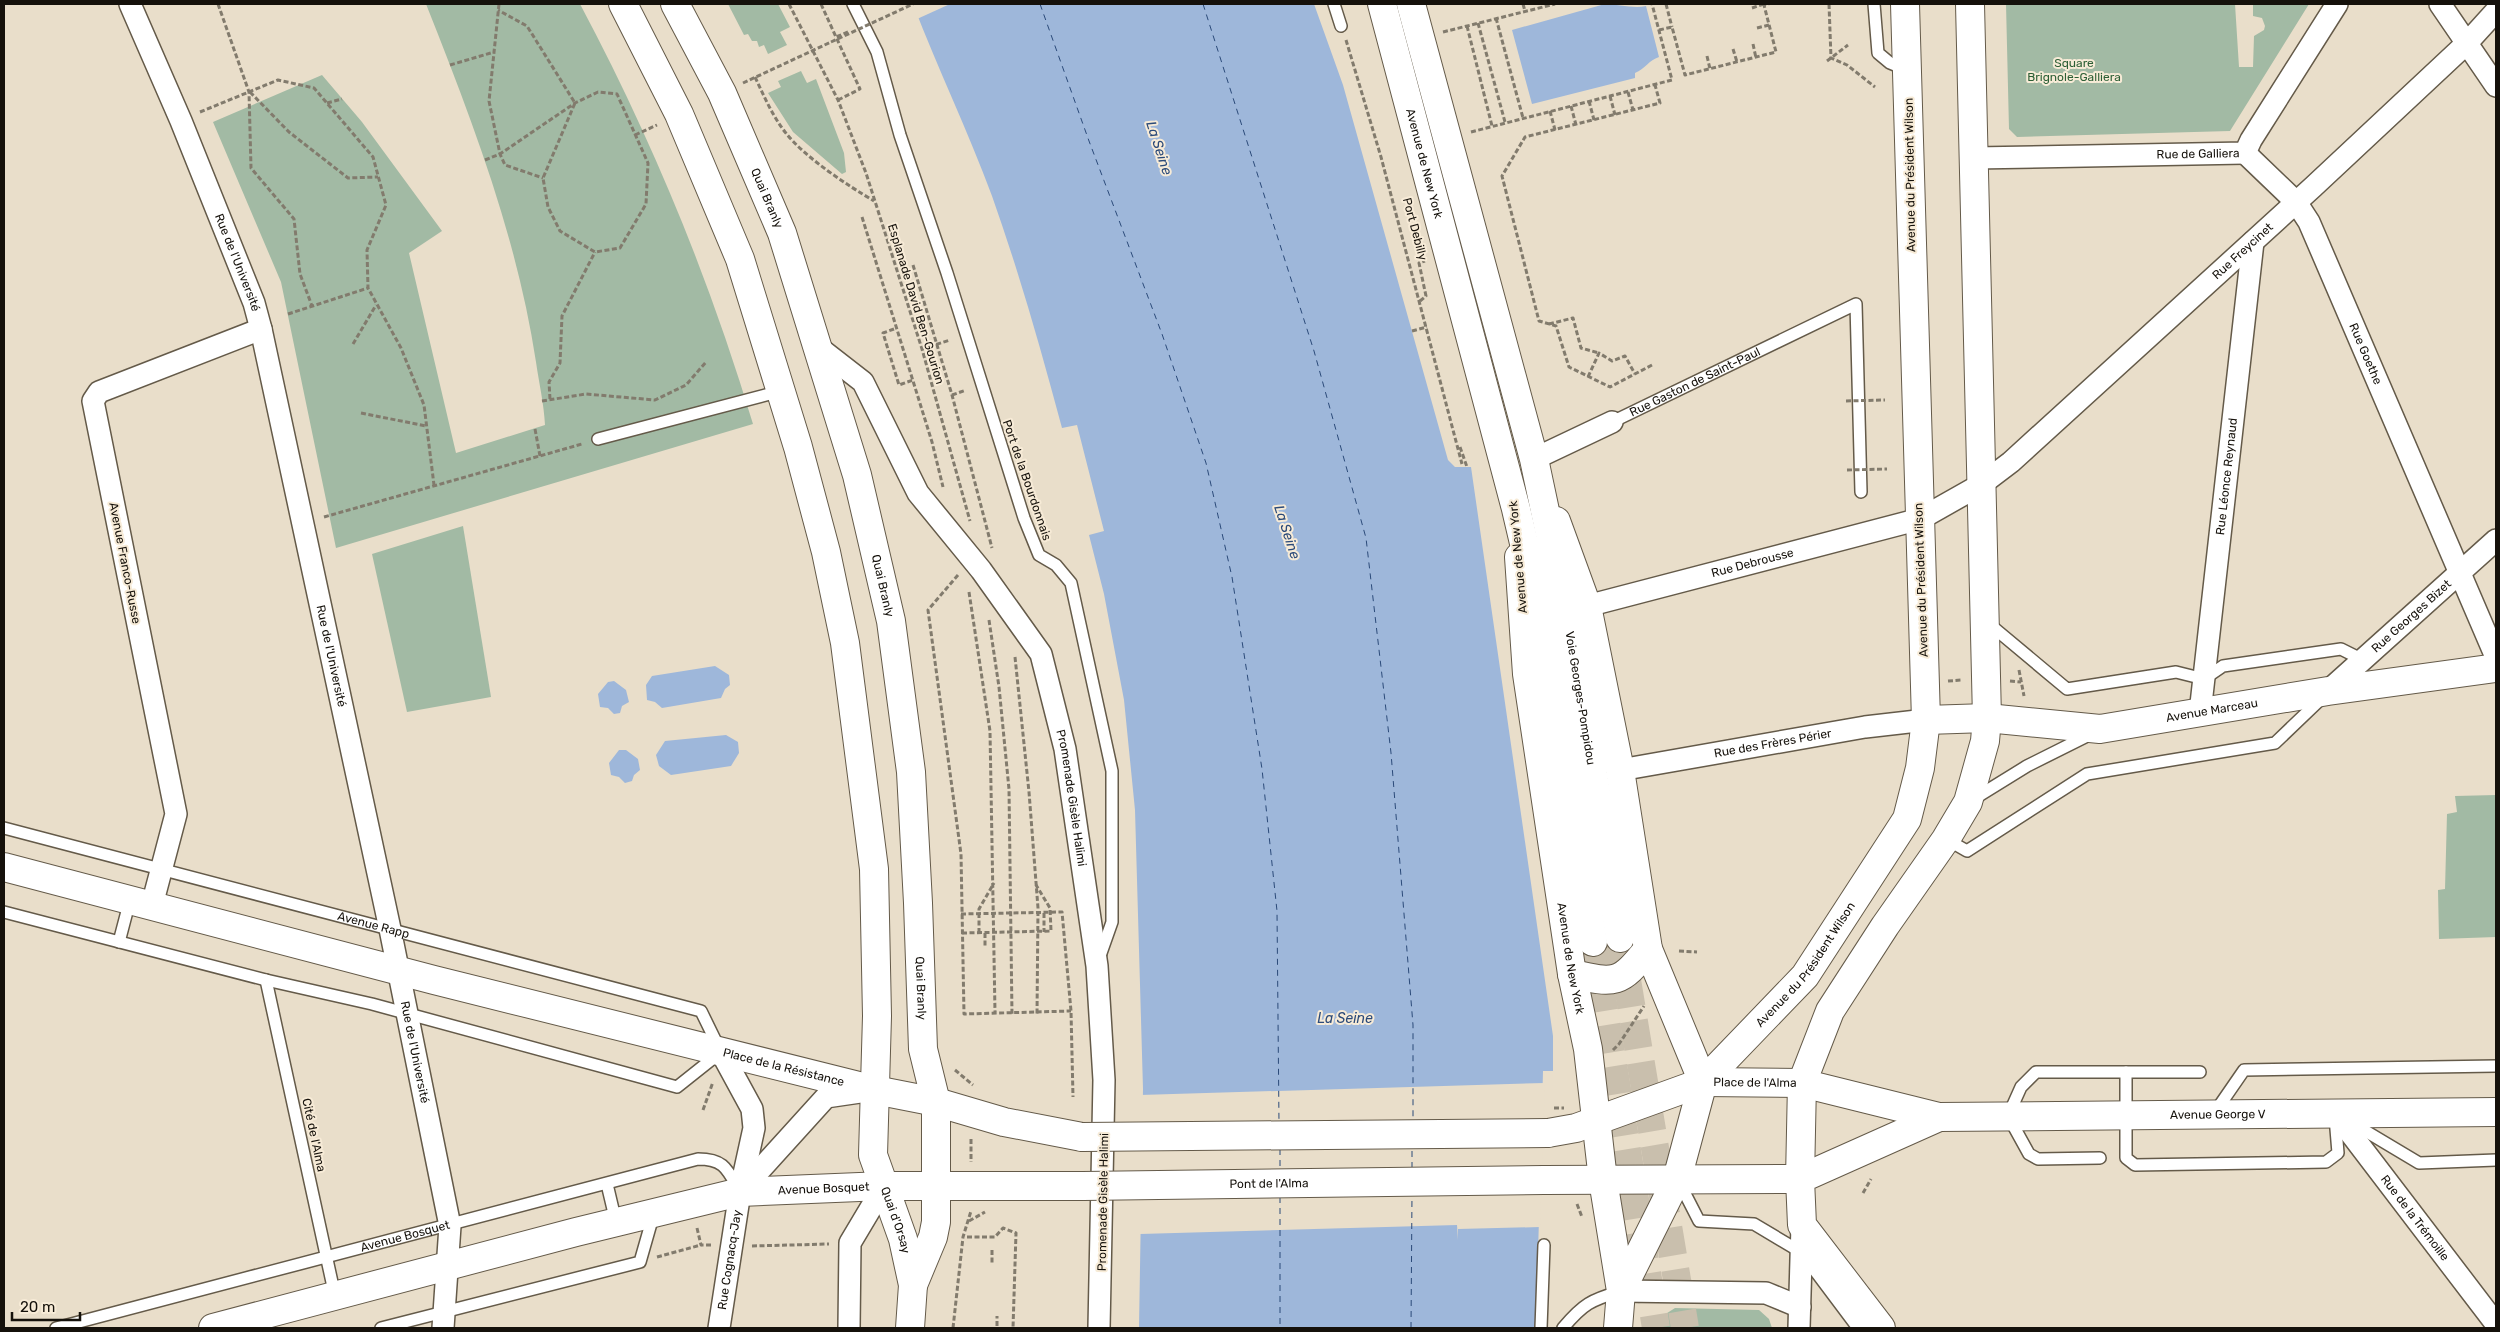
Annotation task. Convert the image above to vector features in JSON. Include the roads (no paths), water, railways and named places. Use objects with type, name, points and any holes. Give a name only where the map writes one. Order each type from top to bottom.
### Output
[{"type":"main road","points":[[623,4],[669,119],[740,259],[781,391],[826,552],[845,643],[874,868],[877,1016],[874,1155],[884,1186]]},
{"type":"main road","name":"Quai Branly","points":[[675,4],[732,88],[782,233],[857,475],[891,620],[910,772],[918,903],[923,1049],[936,1102]]},
{"type":"main road","name":"Avenue de New York","points":[[1382,4],[1516,509],[1527,674],[1572,974],[1588,1049],[1595,1121]]},
{"type":"main road","points":[[1411,4],[1534,459],[1587,606],[1620,770],[1648,949],[1703,1082]]},
{"type":"main road","name":"Avenue du Président Wilson","points":[[1703,1082],[1805,976],[1907,819],[1920,768],[1926,720],[1905,4]]},
{"type":"main road","points":[[1802,1083],[1830,1011],[1885,926],[1946,839],[1968,802],[1985,741],[1987,718],[1970,4]]},
{"type":"main road","name":"Voie Georges-Pompidou","points":[[1534,459],[1565,604],[1620,938]]},
{"type":"main road","points":[[1516,509],[1539,607],[1593,942]]},
{"type":"main road","name":"Avenue Marceau","points":[[1926,720],[1987,718],[2100,729],[2328,691],[2496,668]]},
{"type":"main road","points":[[4,866],[398,970],[720,1052]]},
{"type":"main road","points":[[1572,974],[1611,980],[1622,977],[1648,949]]},
{"type":"main road","name":"Place de la Résistance","points":[[720,1052],[875,1090],[936,1102]]},
{"type":"main road","name":"Place de l'Alma","points":[[1621,1291],[1678,1179],[1703,1082]]},
{"type":"main road","name":"Place de l'Alma","points":[[1595,1121],[1703,1082],[1802,1083],[1800,1179],[1802,1225]]},
{"type":"main road","name":"Avenue George V","points":[[1802,1083],[1939,1116],[2496,1112]]},
{"type":"main road","points":[[936,1187],[936,1102],[1004,1122],[1082,1137],[1548,1133],[1576,1128],[1595,1121],[1621,1291],[1618,1328]]},
{"type":"main road","name":"Avenue George V","points":[[1800,1179],[1939,1116]]},
{"type":"main road","points":[[1603,1180],[1800,1179]]},
{"type":"main road","name":"Pont de l'Alma","points":[[936,1187],[1603,1180]]},
{"type":"main road","name":"Avenue Bosquet","points":[[213,1328],[654,1212],[740,1192],[884,1186],[936,1187]]},
{"type":"main road","name":"Quai d'Orsay","points":[[884,1186],[903,1239],[913,1285],[910,1328]]},
{"type":"main road","name":"Quai d'Orsay","points":[[913,1285],[933,1237],[936,1222],[936,1187]]},
{"type":"main road","points":[[1802,1225],[1881,1328]]},
{"type":"street","name":"Rue de l'Université","points":[[130,4],[180,120],[254,303],[261,329],[390,929],[450,1226],[444,1320]]},
{"type":"street","name":"Rue de Galliera","points":[[1974,158],[2245,153],[2337,4]]},
{"type":"street","points":[[2440,4],[2496,86]]},
{"type":"street","name":"Rue Freycinet","points":[[1920,519],[1982,484],[2011,462],[2253,242],[2467,43],[2496,11]]},
{"type":"street","name":"Rue Goethe","points":[[2245,153],[2296,202],[2309,222],[2496,657]]},
{"type":"street","name":"Rue Léonce Reynaud","points":[[2200,713],[2253,242]]},
{"type":"street","name":"Avenue Franco-Russe","points":[[141,903],[162,869],[176,814],[93,401],[99,392],[261,329]]},
{"type":"street","name":"Promenade Gisèle Halimi","points":[[818,347],[863,382],[918,492],[972,559],[1041,654],[1065,749],[1096,966],[1104,1080],[1099,1328]]},
{"type":"street","name":"Rue Gaston de Saint-Paul","points":[[1534,459],[1612,422]]},
{"type":"street","name":"Rue Debrousse","points":[[1587,606],[1920,519]]},
{"type":"street","name":"Rue Georges Bizet","points":[[2328,691],[2496,540]]},
{"type":"street","name":"Rue des Frères Périer","points":[[1620,770],[1865,727],[1926,720]]},
{"type":"street","name":"Place de la Résistance","points":[[720,1052],[752,1109],[754,1128],[740,1192]]},
{"type":"street","name":"Place de la Résistance","points":[[740,1192],[826,1097],[875,1090]]},
{"type":"street","name":"Rue de la Trémoille","points":[[2335,1113],[2496,1324]]},
{"type":"street","name":"Quai d'Orsay","points":[[849,1328],[850,1244],[884,1186]]},
{"type":"street","name":"Rue Cognacq-Jay","points":[[719,1328],[740,1192]]},
{"type":"street","name":"Place de l'Alma","points":[[1799,1328],[1802,1225]]},
{"type":"street","points":[[1621,1291],[1766,1293],[1800,1307]]},
{"type":"lane","name":"Port de la Bourdonnais","points":[[853,4],[877,52],[900,135],[947,273],[1024,518],[1039,555],[1056,565],[1071,583],[1112,772],[1112,922],[1096,966]]},
{"type":"lane","points":[[1334,4],[1341,26]]},
{"type":"lane","points":[[1874,4],[1878,53],[1890,62],[1907,70]]},
{"type":"lane","name":"Rue Gaston de Saint-Paul","points":[[1612,422],[1856,304],[1861,492]]},
{"type":"lane","points":[[598,439],[781,391]]},
{"type":"lane","points":[[1985,621],[2067,689],[2176,672],[2204,679],[2223,666],[2341,649],[2363,660]]},
{"type":"lane","points":[[1946,839],[1967,851],[2087,774],[2275,743],[2328,691]]},
{"type":"lane","points":[[1968,802],[2027,766],[2100,729]]},
{"type":"lane","name":"Avenue Rapp","points":[[4,828],[701,1011],[720,1052]]},
{"type":"lane","points":[[119,942],[141,903]]},
{"type":"lane","points":[[4,912],[266,980],[407,1014],[677,1087],[720,1052]]},
{"type":"lane","name":"Cité de l'Alma","points":[[266,980],[335,1296]]},
{"type":"lane","points":[[2214,1114],[2244,1070],[2496,1066]]},
{"type":"lane","points":[[2100,1158],[2038,1159],[2029,1154],[2008,1116],[2021,1087],[2036,1072],[2200,1072]]},
{"type":"lane","points":[[2126,1072],[2126,1158],[2136,1165],[2326,1162],[2338,1153],[2335,1113]]},
{"type":"lane","points":[[2335,1113],[2419,1163],[2496,1160]]},
{"type":"lane","name":"Avenue Bosquet","points":[[56,1328],[102,1322],[326,1258],[698,1159],[712,1159],[726,1166],[740,1192]]},
{"type":"lane","points":[[1678,1179],[1699,1221],[1754,1224],[1801,1252],[1858,1328]]},
{"type":"lane","points":[[607,1184],[616,1222]]},
{"type":"lane","points":[[381,1328],[444,1320],[640,1262],[654,1212]]},
{"type":"lane","points":[[1541,1328],[1544,1245]]},
{"type":"lane","points":[[1563,1328],[1579,1309],[1594,1299],[1621,1291]]},
{"type":"water","name":"La Seine","points":[[913,4],[1314,4],[1343,85],[1448,460],[1455,467],[1471,467],[1553,1036],[1553,1071],[1543,1071],[1536,1328],[1139,1328],[1143,1089],[1135,810],[1124,700],[1104,594],[1089,535],[1104,531],[1077,425],[1062,428],[1029,311],[992,196]]},
{"type":"water","points":[[1605,4],[1646,6],[1659,57],[1635,73],[1635,78],[1532,104],[1512,30]]},
{"type":"water","points":[[715,666],[729,675],[730,685],[725,689],[721,698],[662,708],[655,702],[647,700],[646,685],[652,676]]},
{"type":"water","points":[[614,681],[626,690],[629,702],[622,706],[620,713],[614,714],[608,708],[600,707],[598,694],[608,682]]},
{"type":"water","points":[[726,735],[738,742],[739,753],[731,766],[671,775],[659,766],[656,755],[665,741]]},
{"type":"water","points":[[619,750],[626,750],[638,759],[640,770],[634,775],[632,781],[625,783],[619,777],[611,775],[609,763]]},
{"type":"tunnel","points":[[1620,938],[1685,1328]]},
{"type":"tunnel","points":[[1593,942],[1656,1328]]},
{"type":"park label","name":"Square Brignole-Galliera","points":[[2074,70]]}]
